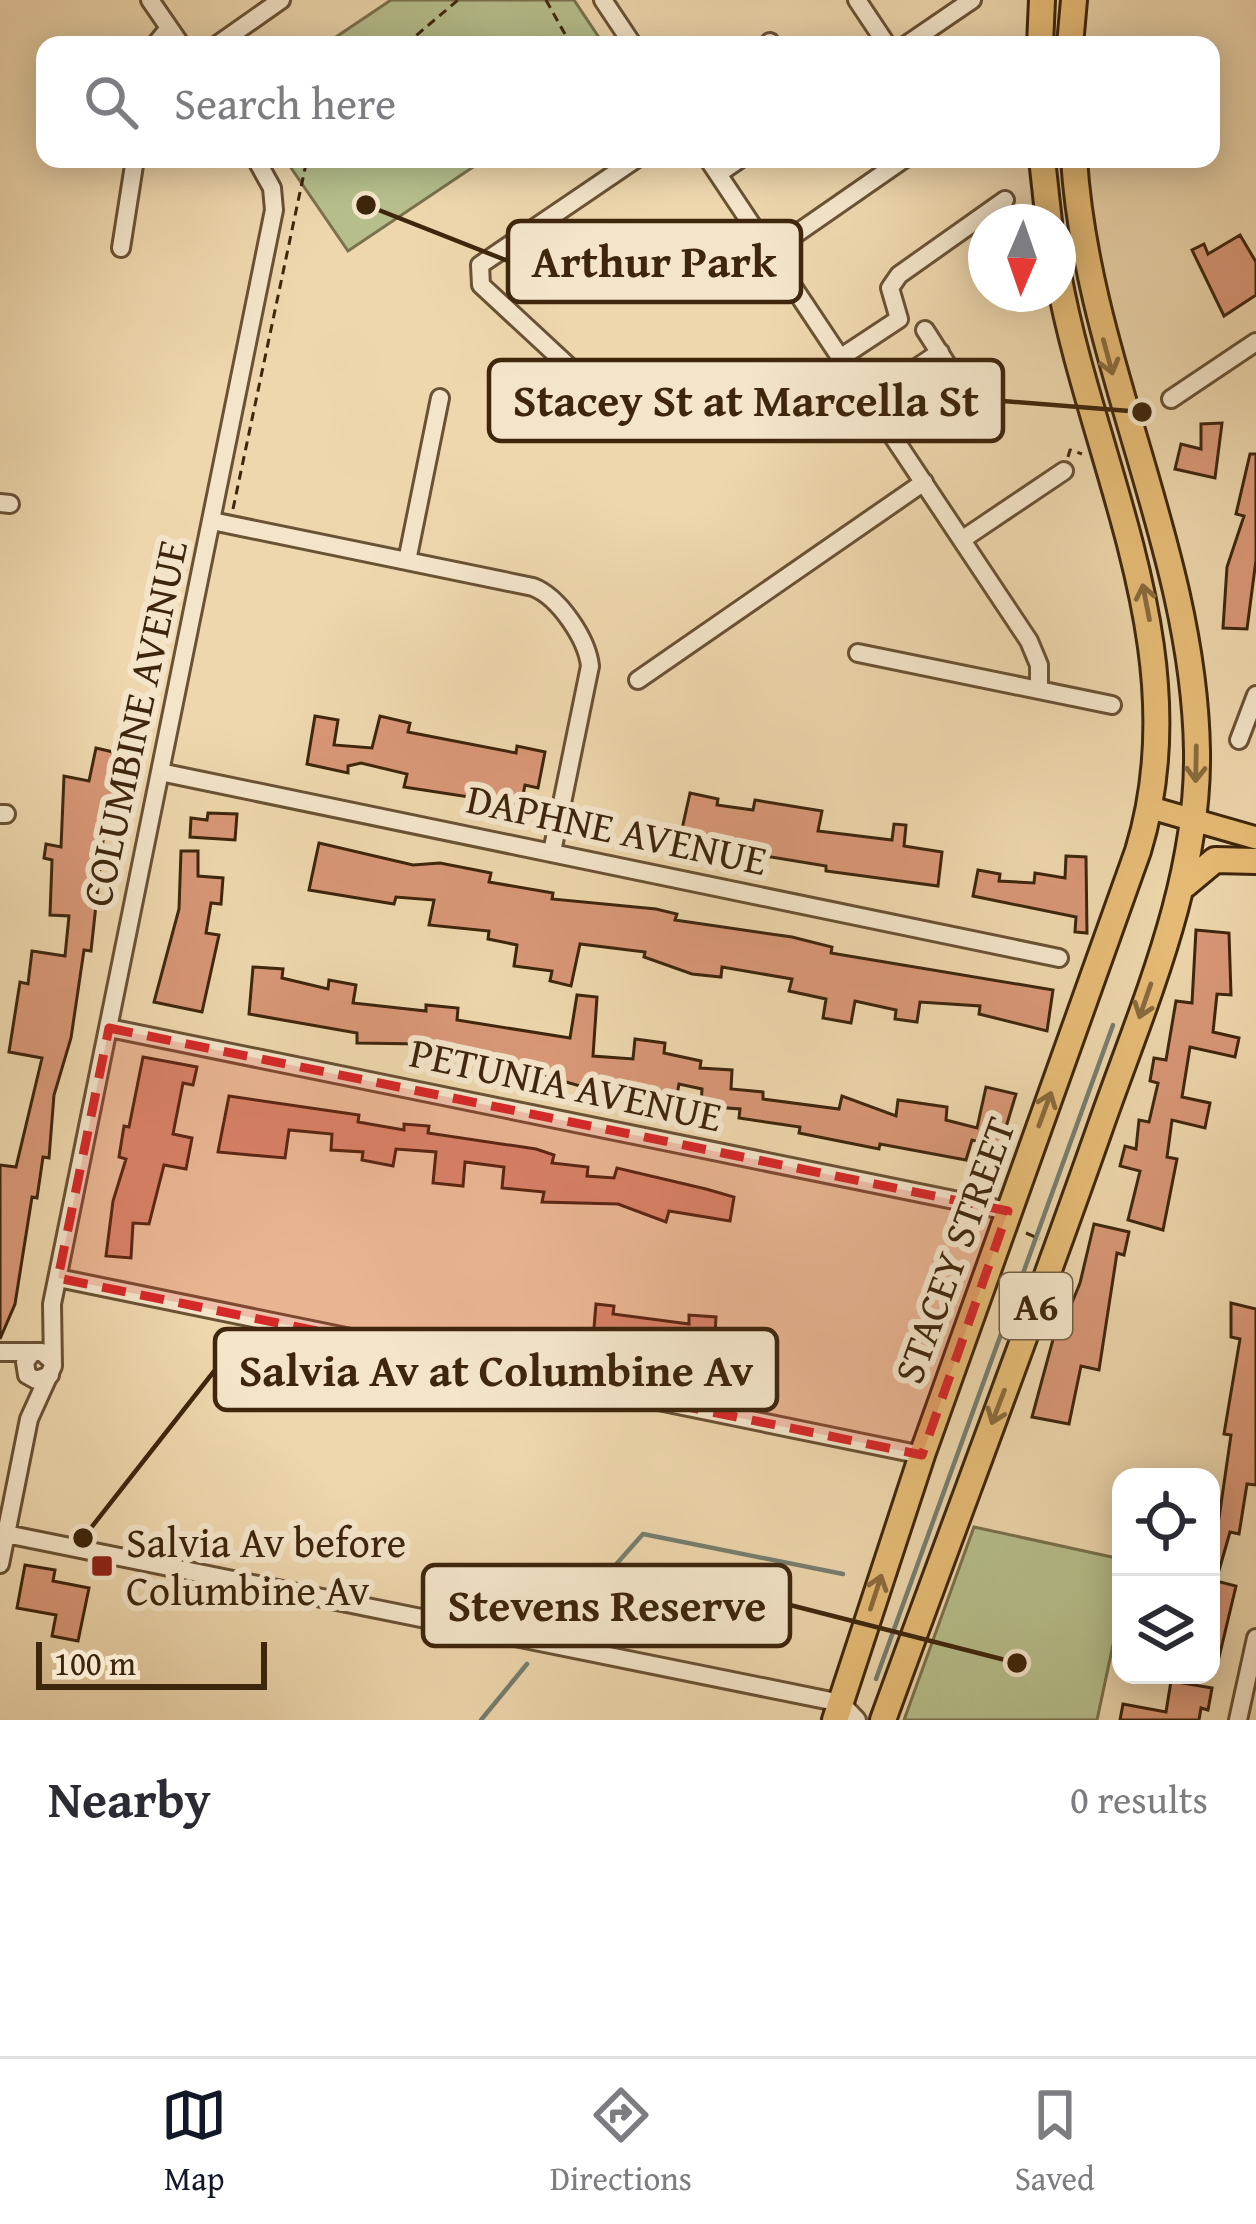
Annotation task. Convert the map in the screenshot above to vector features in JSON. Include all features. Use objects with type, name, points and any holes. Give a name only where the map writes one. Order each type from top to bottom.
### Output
[{"type":"highway","points":[[1040,36],[1042,0]]},
{"type":"highway","points":[[1071,36],[1074,0]]},
{"type":"highway","points":[[1043,168],[1047,204]]},
{"type":"highway","name":"A6","points":[[883,1720],[1065,1227],[1182,890],[1193,816],[1197,745],[1188,649],[1102,337],[1075,168]]},
{"type":"highway","name":"A6","points":[[1066,312],[1149,617],[1155,740],[1148,807]]},
{"type":"highway","name":"STACEY STREET","points":[[845,1714],[922,1455],[1138,851],[1148,807]]},
{"type":"highway","points":[[1182,890],[1215,860],[1256,861]]},
{"type":"main road","points":[[1148,807],[1193,816],[1256,838]]},
{"type":"street","points":[[150,0],[175,36]]},
{"type":"street","points":[[231,36],[281,0]]},
{"type":"street","points":[[603,0],[627,36]]},
{"type":"street","points":[[857,0],[881,36]]},
{"type":"street","points":[[919,36],[970,0]]},
{"type":"street","points":[[162,36],[169,28]]},
{"type":"street","points":[[122,248],[134,168]]},
{"type":"street","name":"COLUMBINE AVENUE","points":[[33,1353],[58,1279],[274,210],[270,182],[261,168]]},
{"type":"street","points":[[614,419],[604,399],[482,285],[480,265],[624,168]]},
{"type":"street","points":[[714,168],[1037,656],[1039,690]]},
{"type":"street","points":[[770,252],[891,168]]},
{"type":"street","points":[[841,358],[899,320],[890,288],[899,275],[1005,200]]},
{"type":"street","points":[[925,330],[964,391]]},
{"type":"street","points":[[1171,399],[1256,342]]},
{"type":"street","points":[[869,400],[940,352]]},
{"type":"street","points":[[407,560],[440,398]]},
{"type":"street","points":[[963,539],[1064,471]]},
{"type":"street","points":[[638,680],[924,482]]},
{"type":"street","points":[[212,521],[544,591],[586,649],[589,674],[552,852]]},
{"type":"street","points":[[858,653],[1112,705]]},
{"type":"street","points":[[1239,740],[1256,695]]},
{"type":"street","name":"DAPHNE AVENUE","points":[[160,772],[1059,958]]},
{"type":"street","name":"PETUNIA AVENUE","points":[[109,1028],[1008,1211]]},
{"type":"street","points":[[58,1279],[922,1455]]},
{"type":"street","name":"COLUMBINE AVENUE","points":[[0,1564],[29,1419],[51,1368],[52,1304]]},
{"type":"street","points":[[42,1352],[51,1368],[41,1380],[0,1357],[42,1352]]},
{"type":"street","points":[[27,1374],[25,1361],[33,1353]]},
{"type":"street","name":"COLUMBINE AVENUE","points":[[27,1374],[29,1419]]},
{"type":"street","points":[[6,1534],[845,1714]]},
{"type":"street","points":[[1238,1720],[1256,1638]]},
{"type":"path","points":[[416,36],[458,0]]},
{"type":"path","points":[[546,0],[567,36]]},
{"type":"path","points":[[233,510],[305,168]]},
{"type":"path","points":[[1064,471],[1070,450],[1092,455]]},
{"type":"path","points":[[1026,1234],[1047,1242]]},
{"type":"highlighted area","points":[[109,1028],[1008,1211],[922,1455],[58,1278]]},
{"type":"green space","points":[[391,0],[574,0],[598,36],[337,36]]},
{"type":"green space","points":[[291,168],[472,168],[348,251]]},
{"type":"green space","points":[[974,1527],[1112,1557],[1112,1649],[1097,1720],[904,1720]]},
{"type":"building","points":[[1240,235],[1256,262],[1256,295],[1224,316],[1192,250],[1204,244],[1208,254]]},
{"type":"building","points":[[1222,423],[1215,478],[1175,469],[1181,444],[1201,449],[1201,424]]},
{"type":"building","points":[[1250,454],[1256,454],[1256,560],[1247,629],[1223,628],[1227,567],[1244,516],[1236,514]]},
{"type":"building","points":[[315,716],[338,720],[334,745],[372,748],[380,716],[410,723],[408,732],[516,753],[517,746],[545,752],[538,788],[525,785],[521,805],[404,787],[407,774],[361,763],[348,766],[348,773],[307,764]]},
{"type":"building","points":[[96,748],[130,756],[125,780],[117,778],[110,814],[106,813],[91,951],[84,950],[71,1038],[54,1095],[49,1158],[43,1157],[37,1198],[32,1197],[15,1304],[0,1339],[0,1165],[16,1167],[42,1058],[9,1052],[20,982],[28,984],[32,951],[65,956],[69,916],[50,915],[52,860],[44,858],[46,844],[61,847],[64,776],[89,781]]},
{"type":"building","points":[[690,793],[718,799],[717,805],[753,810],[755,800],[822,811],[818,831],[892,840],[894,824],[906,825],[904,846],[942,852],[938,886],[826,871],[826,866],[747,853],[748,848],[680,838]]},
{"type":"building","points":[[208,813],[237,814],[235,840],[190,837],[191,818],[207,820]]},
{"type":"building","points":[[319,843],[413,865],[440,863],[491,873],[489,882],[553,893],[552,899],[656,909],[677,914],[675,920],[832,947],[831,953],[1053,990],[1047,1031],[979,1014],[980,1006],[920,1002],[917,1022],[895,1019],[896,1010],[855,1001],[851,1023],[823,1018],[826,999],[789,991],[792,979],[722,967],[721,977],[692,974],[644,957],[645,952],[580,944],[571,986],[550,981],[552,971],[514,966],[517,945],[488,939],[489,931],[429,925],[434,900],[396,897],[394,904],[309,890]]},
{"type":"building","points":[[181,851],[198,851],[198,876],[223,878],[221,904],[211,903],[206,933],[219,935],[202,1012],[154,1002],[179,909]]},
{"type":"building","points":[[1066,856],[1086,857],[1087,933],[1075,932],[1076,917],[973,896],[978,870],[1000,874],[999,881],[1034,883],[1035,873],[1065,878]]},
{"type":"building","points":[[1196,930],[1229,933],[1231,995],[1217,994],[1213,1032],[1239,1038],[1235,1057],[1190,1047],[1182,1097],[1210,1103],[1205,1128],[1172,1120],[1167,1157],[1177,1159],[1163,1230],[1128,1220],[1140,1171],[1120,1166],[1125,1146],[1136,1149],[1139,1120],[1149,1122],[1158,1083],[1150,1081],[1154,1058],[1166,1060],[1176,1001],[1192,1003]]},
{"type":"building","points":[[253,967],[283,969],[282,978],[328,989],[329,980],[356,985],[353,1003],[426,1011],[426,1005],[458,1008],[457,1020],[570,1038],[577,995],[597,997],[593,1056],[633,1059],[635,1039],[665,1043],[664,1053],[701,1061],[700,1068],[732,1070],[731,1089],[763,1092],[763,1099],[839,1109],[842,1096],[896,1116],[898,1100],[947,1107],[946,1120],[977,1128],[986,1087],[1016,1094],[1000,1147],[972,1140],[966,1160],[880,1144],[879,1149],[799,1133],[800,1127],[739,1118],[740,1109],[701,1106],[702,1089],[679,1084],[676,1100],[615,1088],[594,1090],[478,1057],[477,1062],[421,1052],[422,1044],[357,1043],[357,1033],[249,1014]]},
{"type":"building","points":[[143,1057],[197,1067],[193,1085],[183,1083],[173,1134],[192,1138],[186,1169],[164,1165],[149,1224],[133,1223],[131,1258],[106,1256],[113,1201],[126,1159],[119,1157],[124,1126],[129,1127]]},
{"type":"building","points":[[229,1096],[359,1115],[358,1122],[404,1130],[404,1124],[429,1126],[428,1133],[536,1149],[554,1155],[552,1163],[588,1167],[587,1176],[614,1178],[617,1168],[706,1189],[734,1197],[730,1221],[669,1211],[666,1222],[618,1204],[542,1202],[544,1192],[502,1188],[504,1167],[465,1162],[463,1186],[433,1183],[436,1152],[396,1149],[393,1166],[362,1160],[363,1152],[331,1150],[332,1134],[289,1130],[285,1158],[218,1152]]},
{"type":"building","points":[[1094,1224],[1129,1232],[1124,1255],[1117,1253],[1099,1370],[1081,1366],[1069,1424],[1032,1417],[1055,1332],[1060,1332],[1080,1283]]},
{"type":"building","points":[[1231,1303],[1256,1309],[1256,1485],[1247,1484],[1239,1534],[1230,1532],[1220,1567],[1220,1511],[1231,1435],[1224,1434],[1240,1339],[1231,1337]]},
{"type":"building","points":[[596,1304],[614,1306],[613,1314],[689,1324],[689,1315],[716,1317],[713,1369],[592,1351]]},
{"type":"building","points":[[25,1565],[55,1570],[53,1581],[89,1588],[78,1641],[52,1636],[56,1615],[17,1608]]},
{"type":"building","points":[[1220,1582],[1236,1586],[1220,1653]]},
{"type":"building","points":[[1171,1684],[1212,1688],[1208,1710],[1201,1708],[1199,1720],[1120,1720],[1123,1704],[1166,1712]]},
{"type":"waterway","points":[[876,1679],[1113,1025]]},
{"type":"waterway","points":[[565,1622],[643,1534],[843,1574]]},
{"type":"waterway","points":[[481,1720],[527,1664]]},
{"type":"place","name":"Arthur Park","points":[[366,205]]},
{"type":"place","name":"Stacey St at Marcella St","points":[[1142,412]]},
{"type":"place","name":"Salvia Av at Columbine Av","points":[[83,1538]]},
{"type":"place","name":"Salvia Av before Columbine Av","points":[[102,1566]]},
{"type":"place","name":"Stevens Reserve","points":[[1017,1663]]}]
